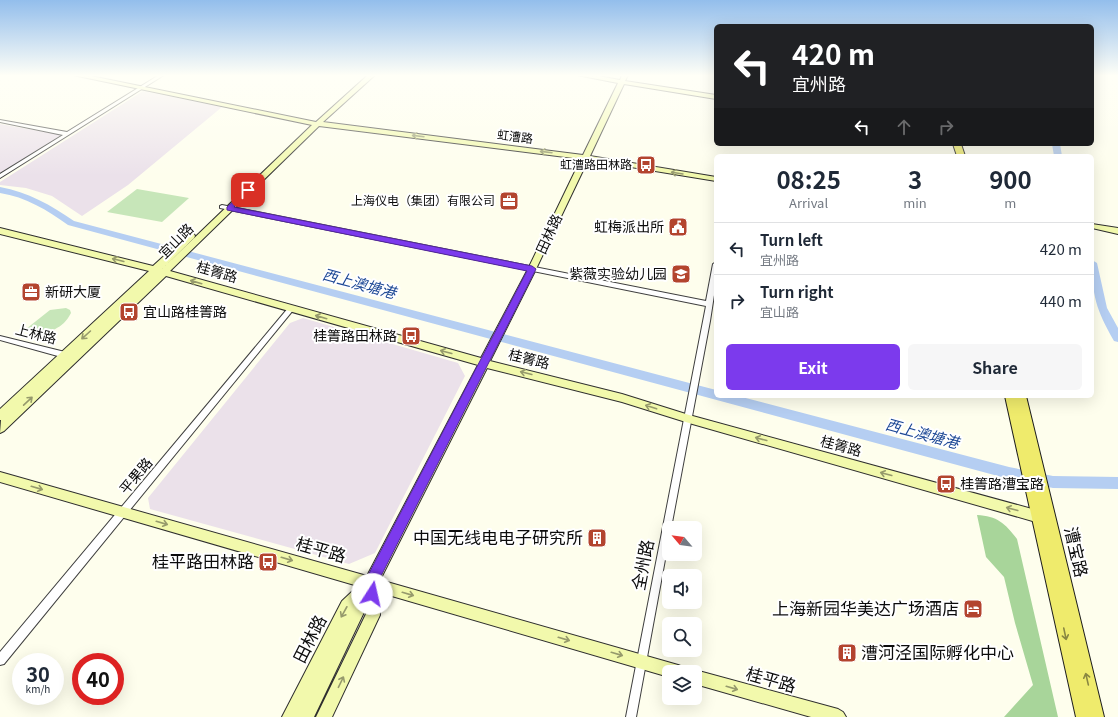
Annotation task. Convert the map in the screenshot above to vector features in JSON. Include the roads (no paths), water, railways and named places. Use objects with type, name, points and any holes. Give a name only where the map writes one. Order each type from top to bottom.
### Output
[{"type":"main road","name":"漕宝路","points":[[1012,398],[1037,487],[1084,717]]},
{"type":"main road","name":"漕宝路","points":[[1020,398],[1032,466]]},
{"type":"main road","name":"漕宝路","points":[[1044,518],[1096,717]]},
{"type":"street","points":[[0,176],[109,108]]},
{"type":"street","name":"虹漕路","points":[[243,108],[315,123],[585,157],[714,179]]},
{"type":"street","name":"宜山路","points":[[0,416],[65,355],[173,259],[330,108]]},
{"type":"street","name":"宜山路","points":[[315,123],[332,108]]},
{"type":"street","name":"田林路","points":[[306,717],[371,583],[532,269],[609,108]]},
{"type":"street","points":[[0,121],[68,134]]},
{"type":"street","points":[[226,208],[709,304]]},
{"type":"street","points":[[1095,227],[1118,231]]},
{"type":"street","name":"桂箐路","points":[[0,231],[160,271],[484,363],[622,398],[689,419],[1044,518]]},
{"type":"street","name":"宜山路","points":[[0,428],[160,271]]},
{"type":"street","name":"全州路","points":[[631,717],[640,661],[689,419],[714,275]]},
{"type":"street","name":"平果路","points":[[0,660],[291,309]]},
{"type":"street","name":"上林路","points":[[0,338],[65,355]]},
{"type":"street","name":"桂平路","points":[[0,477],[662,667]]},
{"type":"street","points":[[324,717],[373,616],[371,583]]},
{"type":"street","name":"田林路","points":[[290,717],[347,606],[371,583]]},
{"type":"street","name":"桂平路","points":[[702,679],[838,717]]},
{"type":"waterway","points":[[1056,146],[1058,154]]},
{"type":"waterway","name":"西上澳塘港","points":[[0,190],[20,194],[29,198],[46,206],[71,223],[714,394]]},
{"type":"waterway","points":[[1094,272],[1102,308],[1118,338]]},
{"type":"waterway","name":"西上澳塘港","points":[[728,398],[1009,473],[1053,482],[1118,483]]},
{"type":"place","name":"虹漕路田林路","points":[[646,165]]},
{"type":"place","name":"上海仪电（集团）有限公司","points":[[509,201]]},
{"type":"place","name":"虹梅派出所","points":[[678,227]]},
{"type":"place","name":"紫薇实验幼儿园","points":[[681,274]]},
{"type":"place","name":"新研大厦","points":[[31,292]]},
{"type":"place","name":"宜山路桂箐路","points":[[129,312]]},
{"type":"place","name":"桂箐路田林路","points":[[411,336]]},
{"type":"place","name":"桂箐路漕宝路","points":[[946,484]]},
{"type":"place","name":"中国无线电电子研究所","points":[[597,538]]},
{"type":"place","name":"桂平路田林路","points":[[268,562]]},
{"type":"place","name":"上海新园华美达广场酒店","points":[[973,609]]},
{"type":"place","name":"漕河泾国际孵化中心","points":[[847,653]]}]
